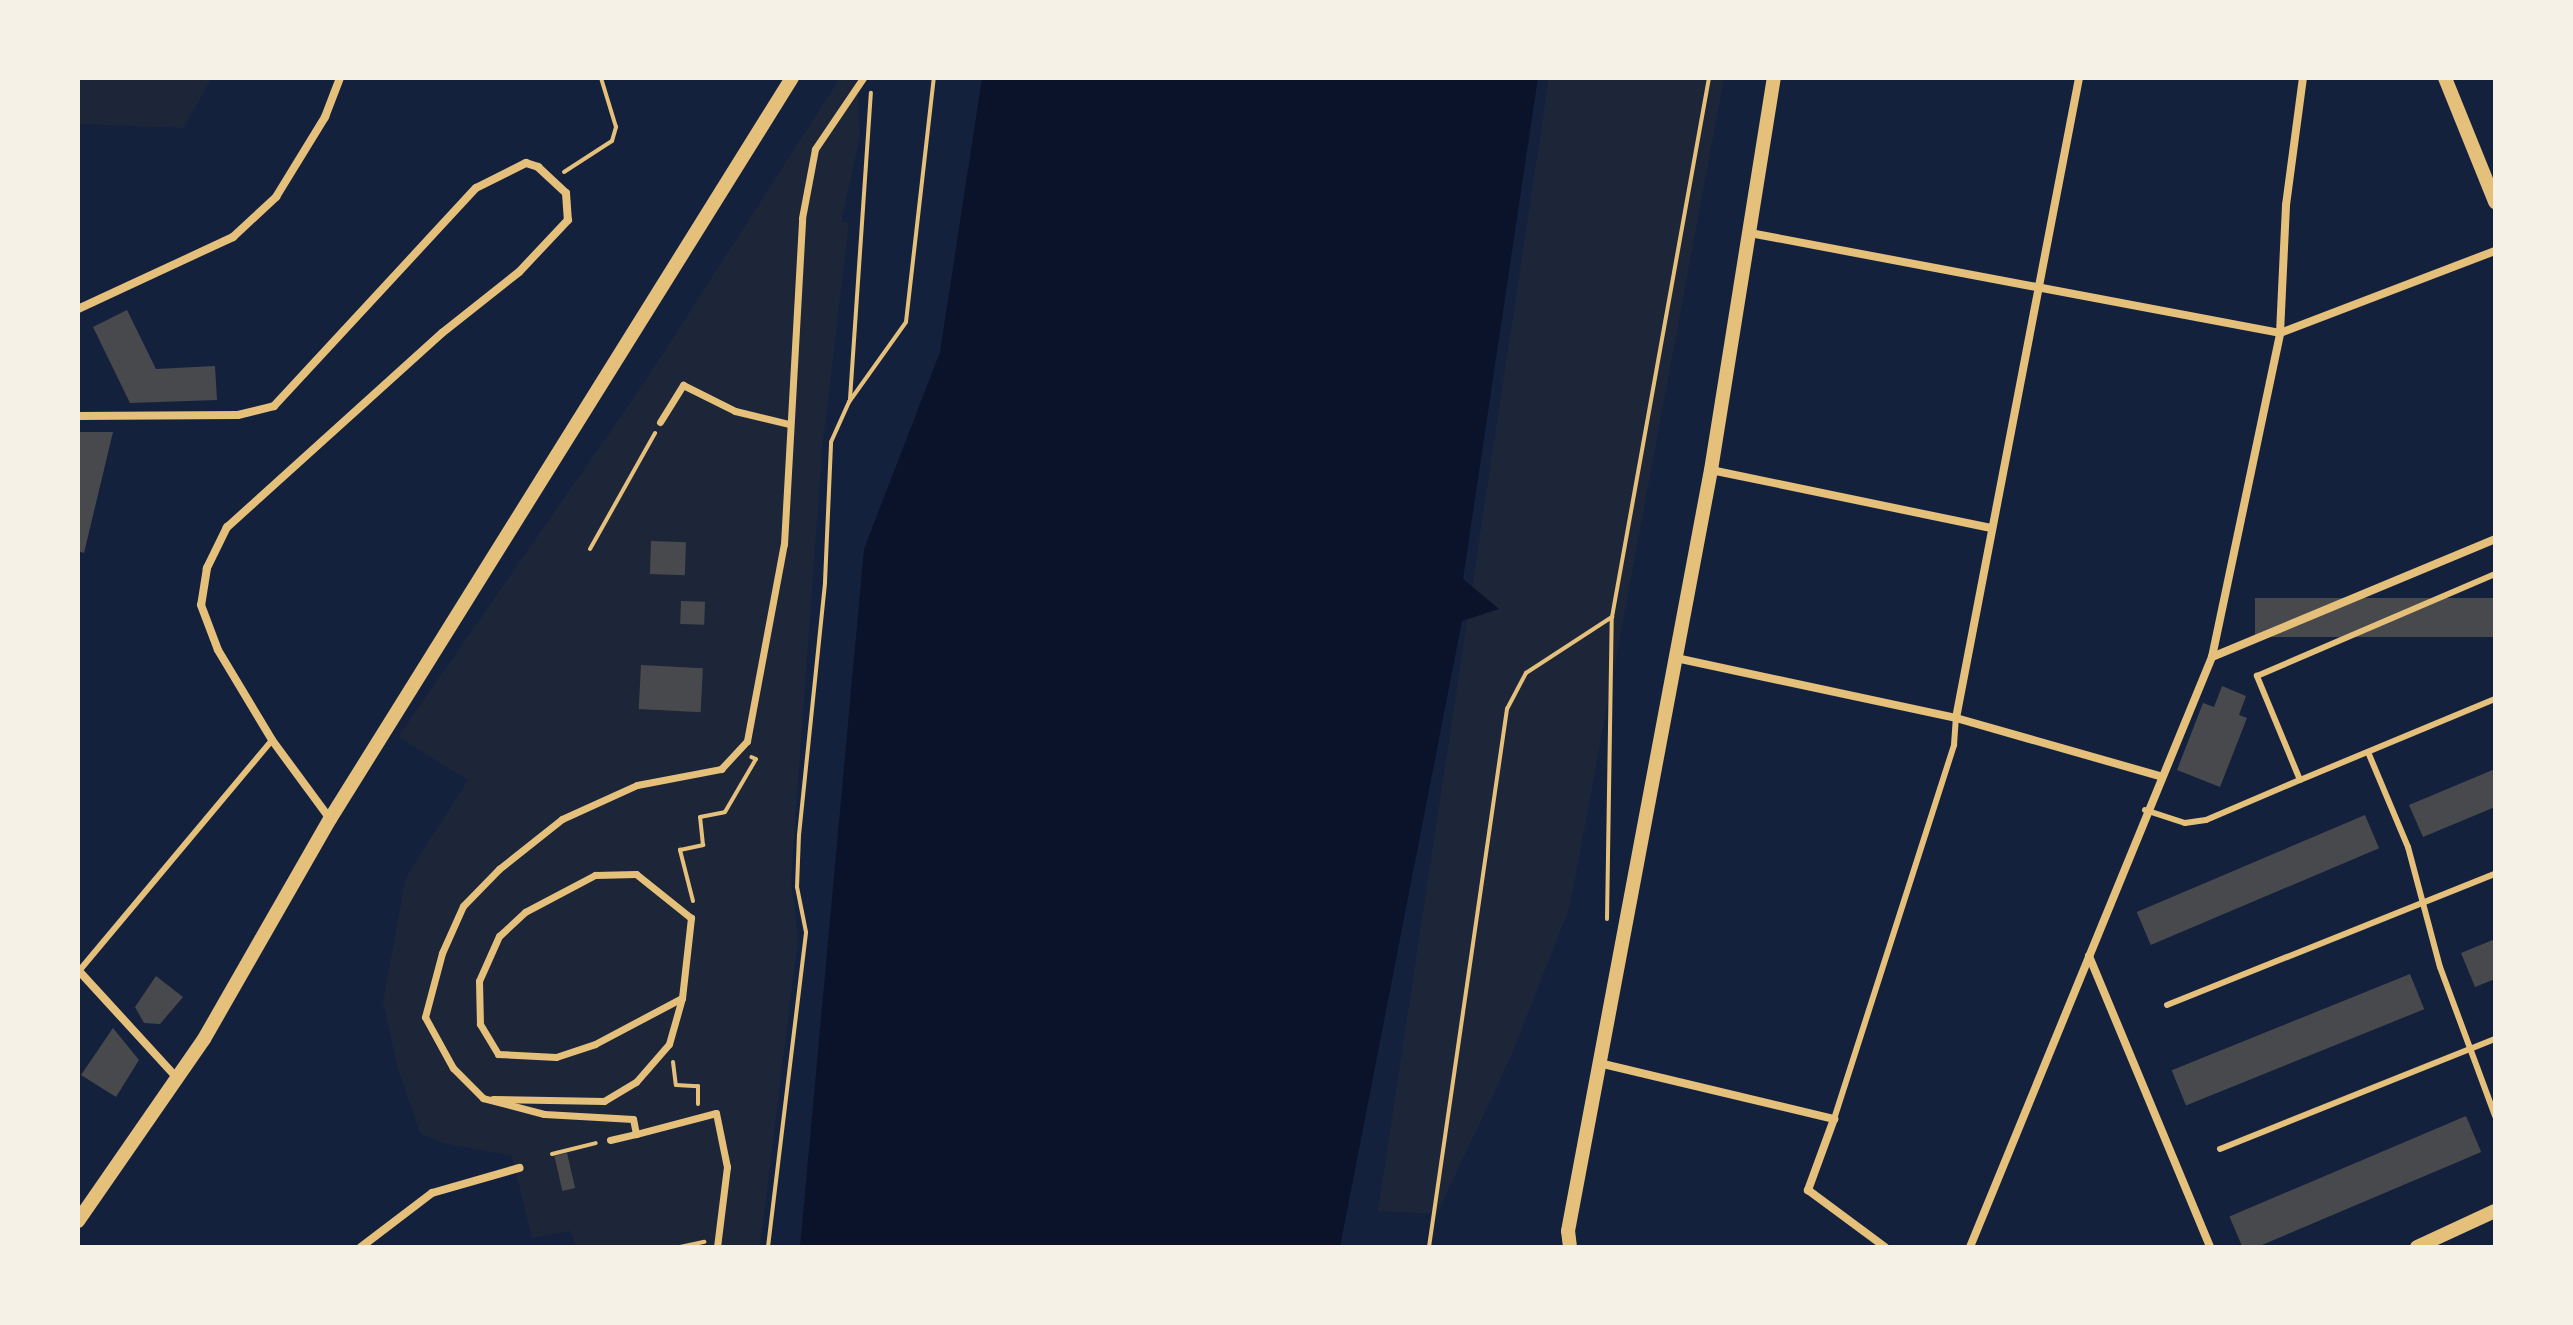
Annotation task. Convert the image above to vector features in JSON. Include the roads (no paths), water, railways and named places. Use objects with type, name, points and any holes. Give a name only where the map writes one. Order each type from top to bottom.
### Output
[{"type":"street","points":[[78,309],[233,237],[276,197],[325,117],[340,78]]},
{"type":"street","points":[[78,1221],[178,1079],[330,819],[792,78]]},
{"type":"street","points":[[636,1134],[633,1119],[544,1114],[483,1098],[453,1068],[425,1017],[442,953],[463,906],[499,869],[562,819],[637,785],[721,769],[747,741],[784,544],[802,218],[815,149],[863,78]]},
{"type":"street","points":[[1570,1247],[1568,1231],[1711,470],[1774,78]]},
{"type":"street","points":[[1956,718],[2079,78]]},
{"type":"street","points":[[1970,1247],[2145,810],[2212,657],[2280,333],[2286,205],[2303,78]]},
{"type":"street","points":[[2445,78],[2495,202]]},
{"type":"street","points":[[78,416],[238,415],[274,406],[476,188],[526,163],[566,193],[568,220],[519,272],[442,333],[227,527],[207,568],[201,605],[218,650],[272,740],[330,819]]},
{"type":"street","points":[[1750,233],[2038,291],[2280,333],[2495,251]]},
{"type":"street","points":[[660,422],[683,385],[735,411],[789,424]]},
{"type":"street","points":[[1711,470],[1991,528]]},
{"type":"street","points":[[2212,657],[2495,539]]},
{"type":"street","points":[[1676,658],[1956,718],[2160,776]]},
{"type":"street","points":[[483,1098],[604,1101],[636,1082],[669,1044],[682,998],[691,918],[636,874],[595,875],[525,912],[499,936],[479,981],[480,1024],[498,1054],[556,1057],[595,1044],[682,998]]},
{"type":"street","points":[[2089,956],[2210,1247]]},
{"type":"street","points":[[79,971],[178,1079]]},
{"type":"street","points":[[1599,1063],[1834,1119],[1808,1190],[1885,1247]]},
{"type":"street","points":[[610,1140],[716,1113],[727,1167],[718,1243]]},
{"type":"street","points":[[361,1247],[432,1193],[519,1168]]},
{"type":"street","points":[[2420,1246],[2495,1211]]},
{"type":"lane","points":[[2300,780],[2257,676],[2495,574]]},
{"type":"lane","points":[[2145,810],[2185,823],[2206,820],[2495,699]]},
{"type":"lane","points":[[1834,1119],[1954,745],[1956,718]]},
{"type":"lane","points":[[79,971],[272,740]]},
{"type":"lane","points":[[2368,752],[2408,847],[2469,1050],[2495,1116]]},
{"type":"lane","points":[[2167,1005],[2495,874]]},
{"type":"lane","points":[[2220,1149],[2495,1039]]}]
